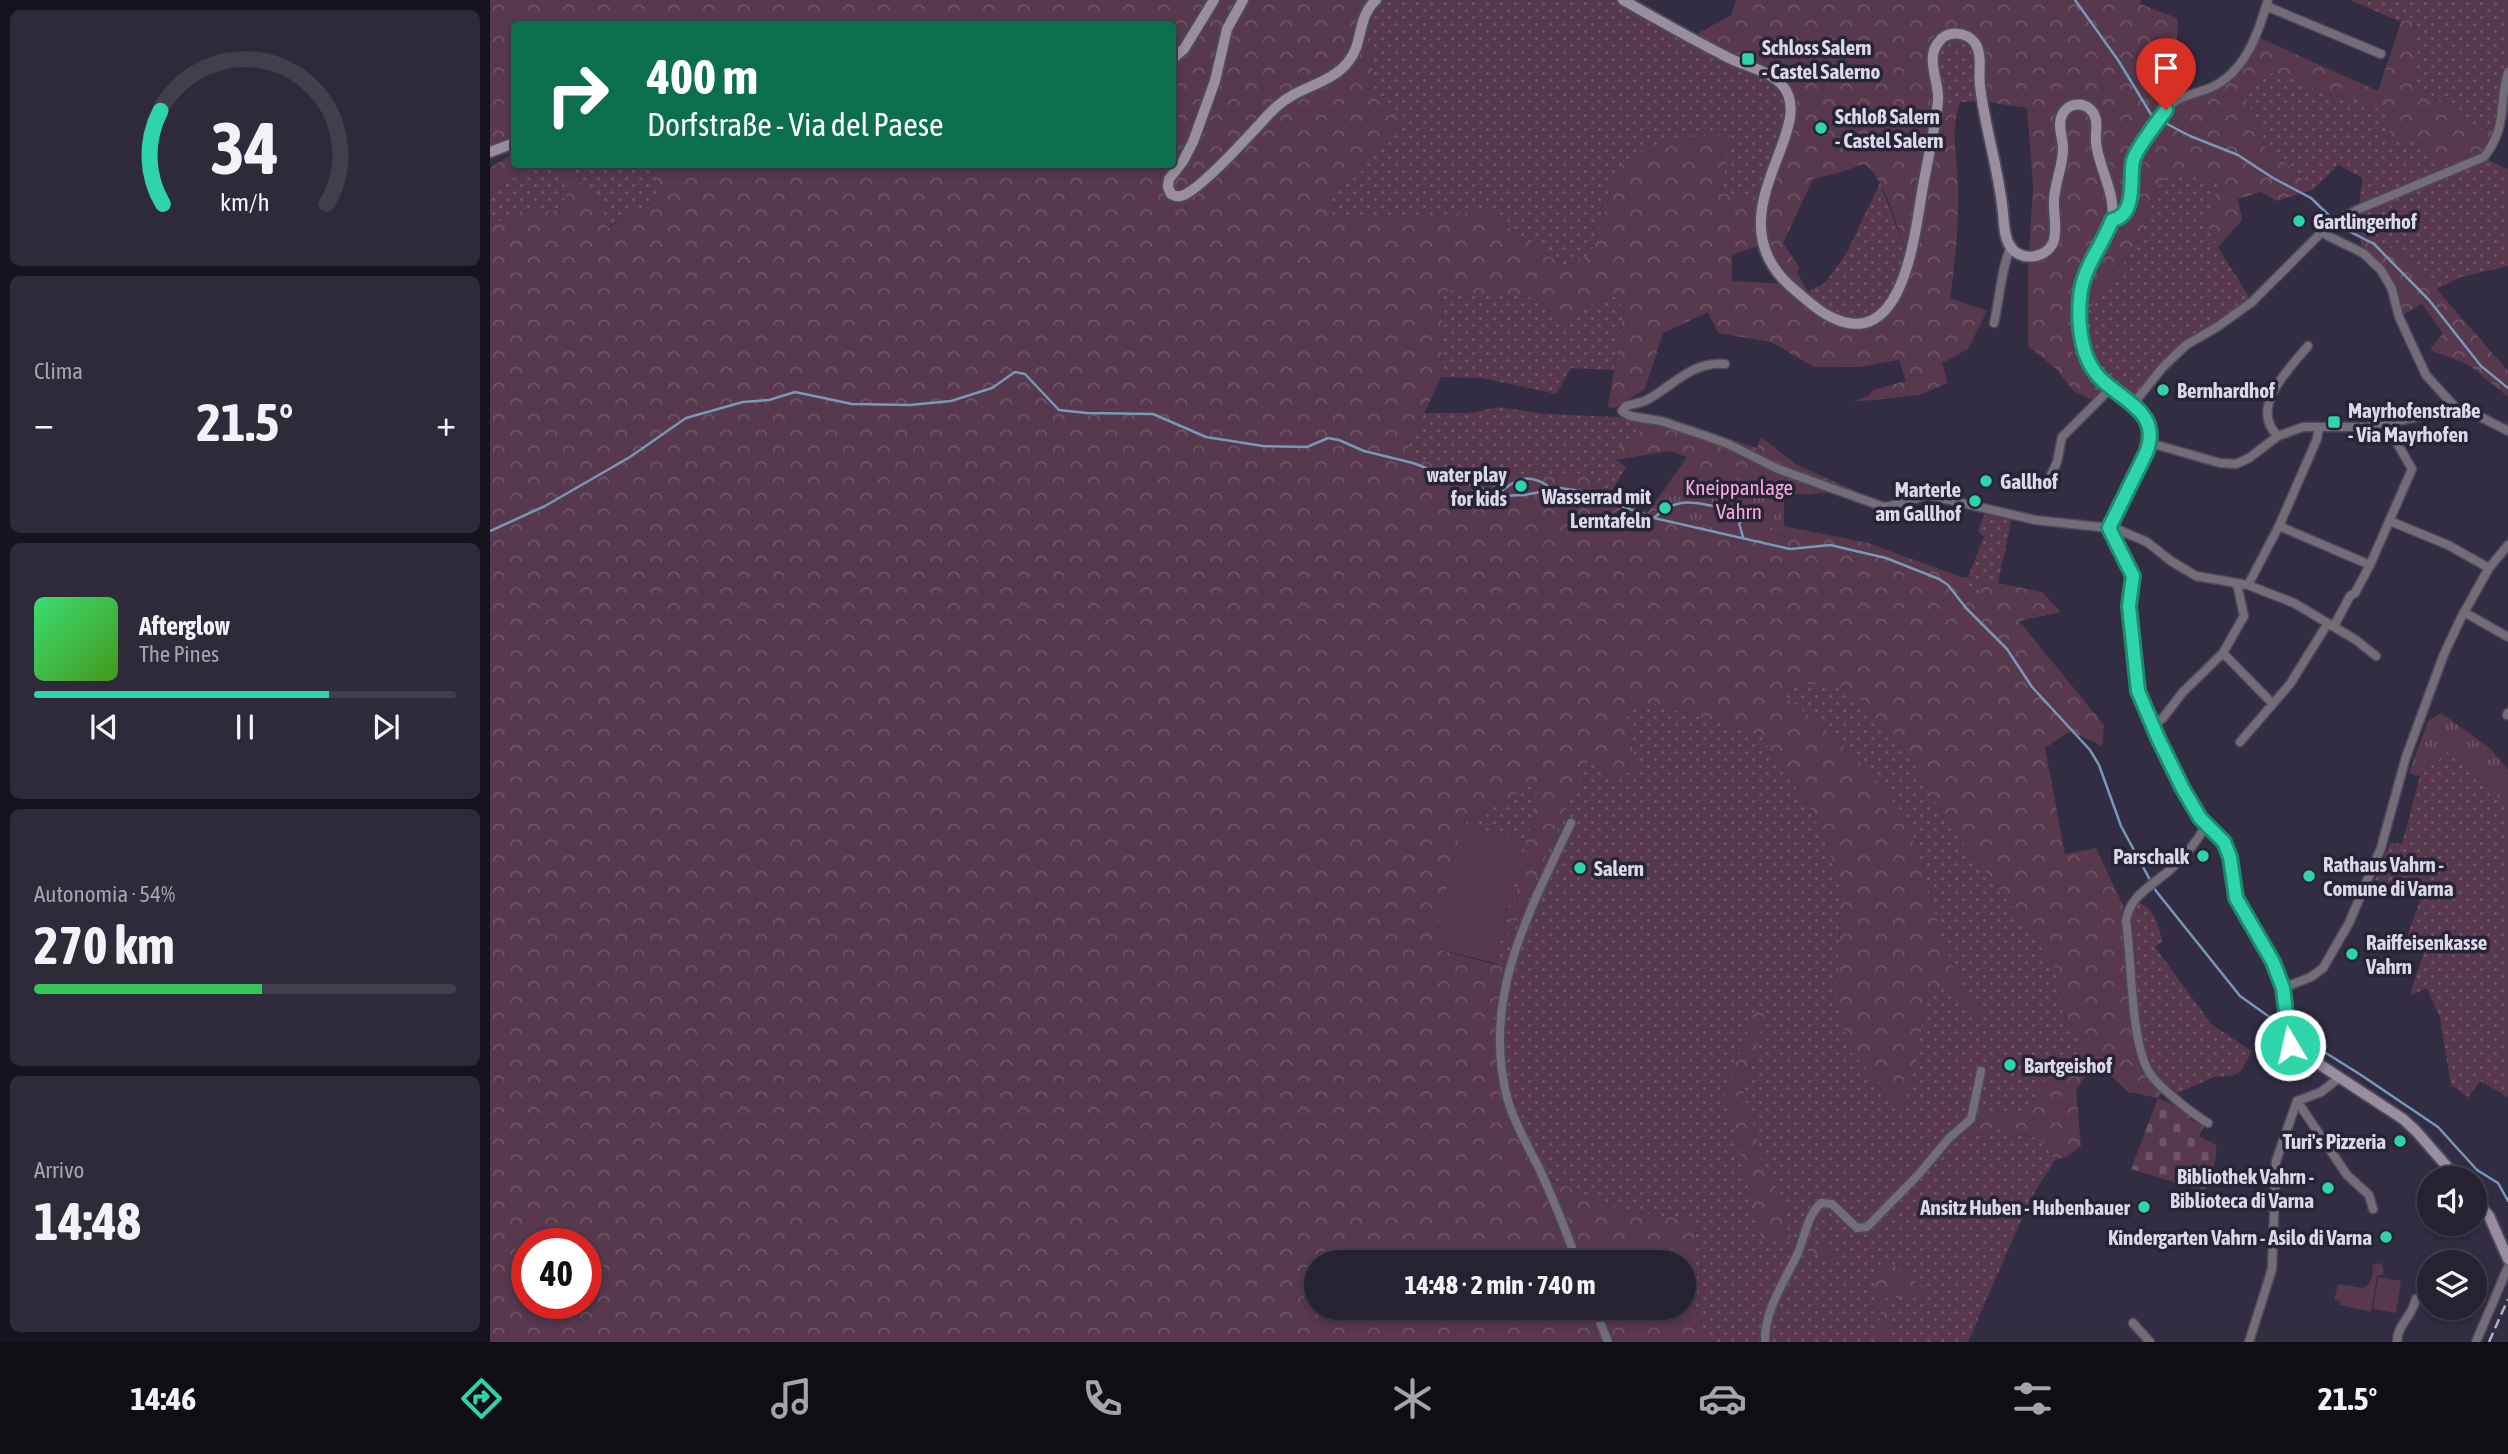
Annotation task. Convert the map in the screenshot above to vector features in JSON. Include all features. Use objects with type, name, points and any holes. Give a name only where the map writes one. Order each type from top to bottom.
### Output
[{"type":"street","points":[[1176,56],[1184,49],[1214,0]]},
{"type":"street","points":[[1243,0],[1227,29],[1215,81],[1193,142],[1169,179],[1171,194],[1177,197],[1196,186],[1279,104],[1342,69],[1353,54],[1367,9],[1376,0]]},
{"type":"street","points":[[1623,0],[1692,39],[1770,76],[1786,91],[1791,110],[1763,199],[1760,223],[1763,244],[1771,263],[1788,284],[1821,312],[1848,323],[1865,322],[1888,308],[1900,287],[1909,259],[1939,97],[1932,56],[1937,43],[1948,34],[1958,34],[1968,37],[1978,50],[1980,91],[1998,173],[2006,236],[2011,248],[2024,256],[2036,256],[2046,251],[2053,241],[2054,201],[2063,152],[2060,122],[2062,112],[2076,104],[2091,109],[2095,116],[2095,141],[2112,207],[2112,220],[2085,272],[2079,305],[2082,341],[2089,364],[2110,388],[2133,404],[2148,423],[2150,443],[2110,530]]},
{"type":"street","points":[[2112,220],[2119,219],[2123,214],[2133,187],[2133,161],[2163,114],[2174,101],[2184,95],[2210,88],[2236,68],[2257,34],[2267,3],[2381,54]]},
{"type":"street","points":[[2133,404],[2163,367],[2186,345],[2252,302],[2330,224],[2484,157],[2502,131],[2504,88],[2508,72]]},
{"type":"street","points":[[490,152],[511,144]]},
{"type":"street","points":[[2322,231],[2363,253],[2381,270],[2392,289],[2399,317],[2426,375],[2458,409]]},
{"type":"street","points":[[1994,323],[2006,256],[2011,248]]},
{"type":"street","points":[[2277,436],[2269,429],[2266,417],[2268,405],[2273,391],[2308,346]]},
{"type":"street","points":[[1725,364],[1712,363],[1698,367],[1644,401],[1626,406],[1622,411],[1630,416],[1661,421],[1699,433],[1778,469],[1884,507],[1928,495],[2035,520],[2119,530],[2147,542],[2196,576],[2248,585],[2294,603],[2376,656]]},
{"type":"street","points":[[2051,488],[2051,475],[2057,462],[2062,437],[2110,388]]},
{"type":"street","points":[[2150,443],[2220,463],[2236,464],[2249,458],[2277,436],[2303,427],[2366,427],[2458,409],[2475,414],[2508,431]]},
{"type":"street","points":[[2240,742],[2290,684],[2350,596],[2355,593],[2370,565],[2412,469],[2386,424]]},
{"type":"street","points":[[2248,585],[2278,526],[2317,439],[2319,427]]},
{"type":"street","points":[[2390,520],[2448,545],[2489,568]]},
{"type":"street","points":[[2278,526],[2370,565]]},
{"type":"street","points":[[2110,530],[2133,576],[2129,606],[2135,678],[2152,725],[2183,789],[2200,818],[2224,842],[2230,857],[2236,898],[2273,962],[2283,988],[2290,1045],[2403,1119],[2447,1166]]},
{"type":"street","points":[[2283,988],[2311,977],[2323,968],[2349,923],[2381,848],[2406,757],[2428,693],[2464,612],[2489,568],[2508,545]]},
{"type":"street","points":[[2152,725],[2162,719],[2183,692],[2223,653],[2244,616],[2237,584]]},
{"type":"street","points":[[2464,612],[2508,637]]},
{"type":"street","points":[[2223,653],[2273,705]]},
{"type":"street","points":[[1571,823],[1526,920],[1504,987],[1499,1043],[1509,1103],[1556,1206],[1572,1250]]},
{"type":"street","points":[[2206,825],[2197,842],[2130,905],[2126,921],[2136,1026],[2142,1056],[2149,1073],[2161,1086],[2192,1113],[2208,1122]]},
{"type":"street","points":[[1765,1342],[1775,1297],[1798,1251],[1813,1211],[1821,1203],[1832,1203],[1857,1228],[1867,1227],[1919,1174],[1949,1138],[1971,1119],[1981,1071]]},
{"type":"street","points":[[2297,1101],[2321,1092],[2339,1078]]},
{"type":"street","points":[[2297,1101],[2347,1175],[2369,1195],[2373,1209]]},
{"type":"street","points":[[2249,1342],[2272,1269],[2276,1161],[2297,1101]]},
{"type":"street","points":[[2487,1214],[2508,1259]]},
{"type":"street","points":[[2476,1342],[2508,1267]]},
{"type":"street","points":[[2398,1342],[2397,1336],[2413,1311],[2416,1299]]},
{"type":"street","points":[[1599,1320],[1608,1342]]},
{"type":"street","points":[[2133,1323],[2150,1342]]},
{"type":"green space","points":[[490,0],[1369,0],[1373,89],[1403,117],[1358,175],[1328,197],[1334,219],[1487,212],[1565,267],[1591,254],[1618,169],[1643,150],[1692,136],[1729,135],[1722,193],[1763,198],[1786,132],[1786,91],[1735,56],[1695,35],[1731,15],[1736,0],[2141,0],[2140,4],[2177,18],[2176,42],[2161,82],[2183,98],[2200,94],[2249,57],[2260,38],[2378,91],[2401,22],[2415,17],[2413,78],[2420,87],[2475,129],[2502,131],[2483,156],[2455,169],[2427,153],[2419,137],[2389,143],[2391,115],[2365,102],[2323,93],[2293,78],[2272,73],[2259,76],[2250,84],[2247,100],[2266,150],[2280,158],[2313,190],[2276,201],[2261,192],[2238,199],[2242,220],[2218,247],[2205,220],[2221,182],[2187,174],[2170,174],[2157,187],[2142,232],[2124,263],[2110,278],[2091,308],[2086,313],[2073,317],[2072,349],[2097,396],[2089,399],[2074,391],[2055,368],[2028,346],[2028,269],[2033,187],[2027,108],[1982,101],[1978,50],[1958,34],[1937,43],[1937,113],[1945,118],[1960,102],[1955,132],[1957,226],[1950,298],[1987,311],[1968,349],[1942,363],[1948,383],[1919,395],[1853,402],[1870,395],[1873,390],[1906,381],[1899,360],[1859,367],[1814,367],[1771,342],[1718,333],[1708,312],[1663,333],[1645,389],[1614,408],[1608,407],[1624,310],[1615,296],[1573,313],[1569,323],[1529,297],[1443,290],[1441,377],[1406,453],[1493,489],[1541,471],[1555,475],[1582,474],[1608,497],[1648,512],[1687,457],[1669,451],[1616,460],[1619,445],[1639,440],[1639,421],[1690,426],[1757,448],[1761,437],[1797,465],[1856,491],[1784,495],[1784,526],[1868,543],[1964,578],[1978,600],[1984,583],[1998,583],[2042,592],[2061,612],[2019,621],[2104,725],[2102,746],[2070,731],[2045,748],[2065,854],[2096,848],[2136,933],[2135,982],[2143,1067],[2168,1086],[2158,1098],[2128,1092],[2095,1060],[2076,1091],[2081,1146],[2068,1156],[2055,1160],[2041,1139],[1998,1129],[1958,1138],[1989,1112],[2027,1115],[2043,1080],[2062,1081],[2086,1038],[2065,1019],[2056,969],[2024,922],[1946,821],[1911,758],[1849,688],[1797,683],[1781,693],[1870,772],[1903,814],[1925,875],[1940,932],[1962,990],[1985,1018],[1931,982],[1904,1109],[1849,1050],[1837,998],[1841,880],[1812,811],[1761,736],[1656,704],[1636,705],[1626,719],[1637,769],[1612,780],[1588,760],[1505,950],[1539,781],[1462,825],[1433,948],[1504,967],[1494,1018],[1506,1122],[1548,1178],[1622,1211],[1695,1220],[1693,1250],[1304,1250],[1304,1320],[1696,1320],[1696,1313],[1709,1342],[490,1342],[490,226],[522,210],[556,211],[569,191],[552,168],[574,168],[583,187],[602,203],[605,229],[663,196],[652,168],[1176,168],[1176,21],[511,21],[511,144],[490,151]],"holes":[[[1863,164],[1871,169],[1890,206],[1909,259],[1880,315],[1848,323],[1821,312],[1797,273],[1799,267],[1783,243],[1813,179]],[[1763,244],[1787,284],[1732,281],[1732,255]]]},
{"type":"green space","points":[[1369,0],[1634,0],[1695,35],[1769,71],[1790,104],[1763,199],[1722,193],[1728,135],[1618,169],[1591,254],[1565,267],[1487,212],[1334,220],[1327,197],[1358,175],[1373,89]]},
{"type":"green space","points":[[2350,0],[2508,0],[2508,115],[2502,131],[2475,129],[2412,78],[2415,17],[2401,22]]},
{"type":"green space","points":[[1948,34],[1975,43],[1982,101],[1960,102],[1945,118],[1937,113],[1934,48]]},
{"type":"green space","points":[[2272,73],[2293,78],[2323,93],[2365,102],[2391,115],[2389,142],[2419,137],[2484,157],[2508,170],[2508,266],[2461,277],[2435,290],[2409,258],[2355,230],[2363,178],[2338,165],[2313,190],[2280,158],[2266,150],[2247,100],[2250,84],[2259,76]]},
{"type":"green space","points":[[511,153],[511,168],[534,168],[490,193],[490,168]]},
{"type":"green space","points":[[532,168],[552,168],[570,191],[556,211],[522,210],[490,226],[490,193]]},
{"type":"green space","points":[[574,168],[652,168],[663,196],[604,229],[602,203],[583,187]]},
{"type":"green space","points":[[2170,174],[2187,174],[2222,182],[2205,220],[2218,247],[2252,302],[2186,345],[2133,404],[2111,388],[2097,396],[2072,348],[2073,316],[2086,313],[2091,308],[2110,278],[2124,263],[2142,232],[2157,187]]},
{"type":"green space","points":[[1880,183],[1909,259],[1900,287],[1865,322],[1821,312],[1809,290],[1825,283],[1846,254]]},
{"type":"green space","points":[[2359,209],[2355,230],[2409,258],[2508,371],[2508,397],[2469,365],[2430,350],[2443,333],[2422,304],[2399,317],[2392,289],[2363,253],[2360,239],[2330,224]]},
{"type":"green space","points":[[1443,289],[1529,297],[1568,322],[1573,313],[1615,296],[1624,309],[1614,370],[1571,368],[1556,394],[1482,378],[1441,377]]},
{"type":"green space","points":[[1498,407],[1545,414],[1618,417],[1639,421],[1639,440],[1616,460],[1626,467],[1608,497],[1581,474],[1555,475],[1541,471],[1493,489],[1406,453],[1423,413],[1470,413]]},
{"type":"green space","name":"Kneippanlage Vahrn","points":[[1733,466],[1765,471],[1781,502],[1782,529],[1763,527],[1749,535],[1653,515],[1683,474],[1706,468]]},
{"type":"green space","points":[[1990,513],[2012,518],[1998,583],[1984,583],[1978,601],[1964,578],[1968,577],[1984,537],[1978,531],[1984,515]]},
{"type":"green space","points":[[1797,683],[1849,688],[1911,758],[1946,821],[2024,922],[2056,969],[2065,1019],[2086,1038],[2062,1081],[2043,1081],[2027,1115],[1989,1112],[1960,1137],[1998,1129],[2041,1139],[2055,1160],[2031,1198],[1968,1342],[1709,1342],[1696,1313],[1696,1250],[1693,1250],[1695,1220],[1622,1211],[1548,1178],[1505,1122],[1494,1018],[1504,968],[1495,963],[1524,840],[1462,825],[1540,780],[1507,946],[1588,759],[1637,769],[1626,719],[1636,704],[1656,704],[1761,736],[1812,811],[1841,880],[1837,998],[1931,981],[1983,1016],[1962,990],[1940,932],[1925,875],[1828,732],[1781,693]]},
{"type":"green space","points":[[2441,713],[2491,749],[2508,770],[2508,802],[2503,804],[2453,747],[2420,776],[2409,773],[2428,721]]},
{"type":"green space","points":[[2453,746],[2503,804],[2508,802],[2508,1097],[2480,1081],[2468,1097],[2451,1085],[2440,1018],[2427,988],[2412,995],[2411,991],[2425,950],[2405,942],[2421,898],[2375,880],[2390,843],[2402,844],[2420,776]]},
{"type":"green space","points":[[1462,825],[1524,840],[1495,963],[1433,948]]},
{"type":"green space","points":[[2137,902],[2152,912],[2157,923],[2163,941],[2155,947],[2212,1025],[2252,1051],[2240,1072],[2231,1076],[2214,1077],[2178,1093],[2143,1067],[2135,982],[2136,933],[2128,917]]},
{"type":"green space","points":[[1755,1009],[1765,1012],[1742,1100],[1749,1104],[1763,1166],[1787,1204],[1781,1230],[1808,1244],[1832,1244],[1837,1263],[1781,1239],[1761,1238],[1725,1094]]},
{"type":"green space","points":[[2158,1098],[2185,1110],[2191,1120],[2204,1126],[2199,1136],[2216,1145],[2215,1163],[2205,1192],[2131,1169]]},
{"type":"green space","points":[[1881,1256],[1925,1288],[1918,1298],[1886,1298],[1893,1342],[1878,1342],[1873,1330],[1882,1315],[1871,1292],[1879,1276]]},
{"type":"green space","points":[[2382,1263],[2384,1274],[2377,1276],[2371,1312],[2340,1305],[2340,1301],[2334,1300],[2338,1284],[2363,1288],[2372,1278],[2372,1265]]},
{"type":"green space","points":[[2378,1277],[2401,1281],[2396,1313],[2373,1309]]},
{"type":"waterway","points":[[2075,0],[2118,60],[2152,116],[2190,136],[2238,155],[2311,198],[2341,227],[2374,244],[2429,300],[2481,366],[2508,388]]},
{"type":"waterway","points":[[490,531],[545,506],[630,457],[686,418],[743,402],[769,400],[795,392],[852,404],[910,405],[951,401],[992,388],[1015,372],[1025,374],[1059,410],[1153,414],[1206,437],[1263,446],[1307,447],[1328,438],[1364,451],[1413,463],[1501,496],[1560,488],[1581,491],[1654,518],[1790,549],[1830,545],[1886,558],[1948,585],[1966,608],[2007,649],[2032,687],[2090,750],[2099,765],[2121,826],[2156,891],[2240,996],[2285,1028]]},
{"type":"waterway","points":[[1497,495],[1511,484],[1524,479],[1537,480],[1552,489]]},
{"type":"waterway","points":[[1654,518],[1675,504],[1694,503],[1739,508]]},
{"type":"waterway","points":[[1743,537],[1739,523],[1751,516],[1750,513]]},
{"type":"waterway","points":[[2291,1031],[2438,1127],[2477,1170],[2498,1183],[2508,1201]]},
{"type":"railway","points":[[2489,1342],[2508,1299]]},
{"type":"place","name":"Schloss Salern - Castel Salerno","points":[[1748,59]]},
{"type":"place","name":"Schloß Salern - Castel Salern","points":[[1821,128]]},
{"type":"place","name":"Gartlingerhof","points":[[2299,221]]},
{"type":"place","name":"Bernhardhof","points":[[2163,390]]},
{"type":"place","name":"Mayrhofenstraße - Via Mayrhofen","points":[[2334,422]]},
{"type":"place","name":"Gallhof","points":[[1986,481]]},
{"type":"place","name":"water play for kids","points":[[1521,486]]},
{"type":"place","name":"Marterle am Gallhof","points":[[1975,501]]},
{"type":"place","name":"Wasserrad mit Lerntafeln","points":[[1665,508]]},
{"type":"place","name":"Parschalk","points":[[2203,856]]},
{"type":"place","name":"Salern","points":[[1580,868]]},
{"type":"place","name":"Rathaus Vahrn - Comune di Varna","points":[[2309,876]]},
{"type":"place","name":"Raiffeisenkasse Vahrn","points":[[2352,954]]},
{"type":"place","name":"Bartgeishof","points":[[2010,1065]]},
{"type":"place","name":"Turi's Pizzeria","points":[[2400,1141]]},
{"type":"place","name":"Bibliothek Vahrn - Biblioteca di Varna","points":[[2328,1188]]},
{"type":"place","name":"Ansitz Huben - Hubenbauer","points":[[2144,1207]]},
{"type":"place","name":"Kindergarten Vahrn - Asilo di Varna","points":[[2386,1237]]},
{"type":"route","points":[[2166,110],[2133,161],[2133,187],[2123,214],[2119,219],[2112,220],[2085,272],[2079,312],[2082,341],[2089,364],[2095,373],[2110,388],[2138,408],[2148,423],[2151,436],[2146,453],[2109,528],[2133,576],[2129,606],[2138,691],[2183,789],[2200,818],[2224,842],[2230,857],[2236,898],[2273,962],[2283,988],[2290,1045]]}]
